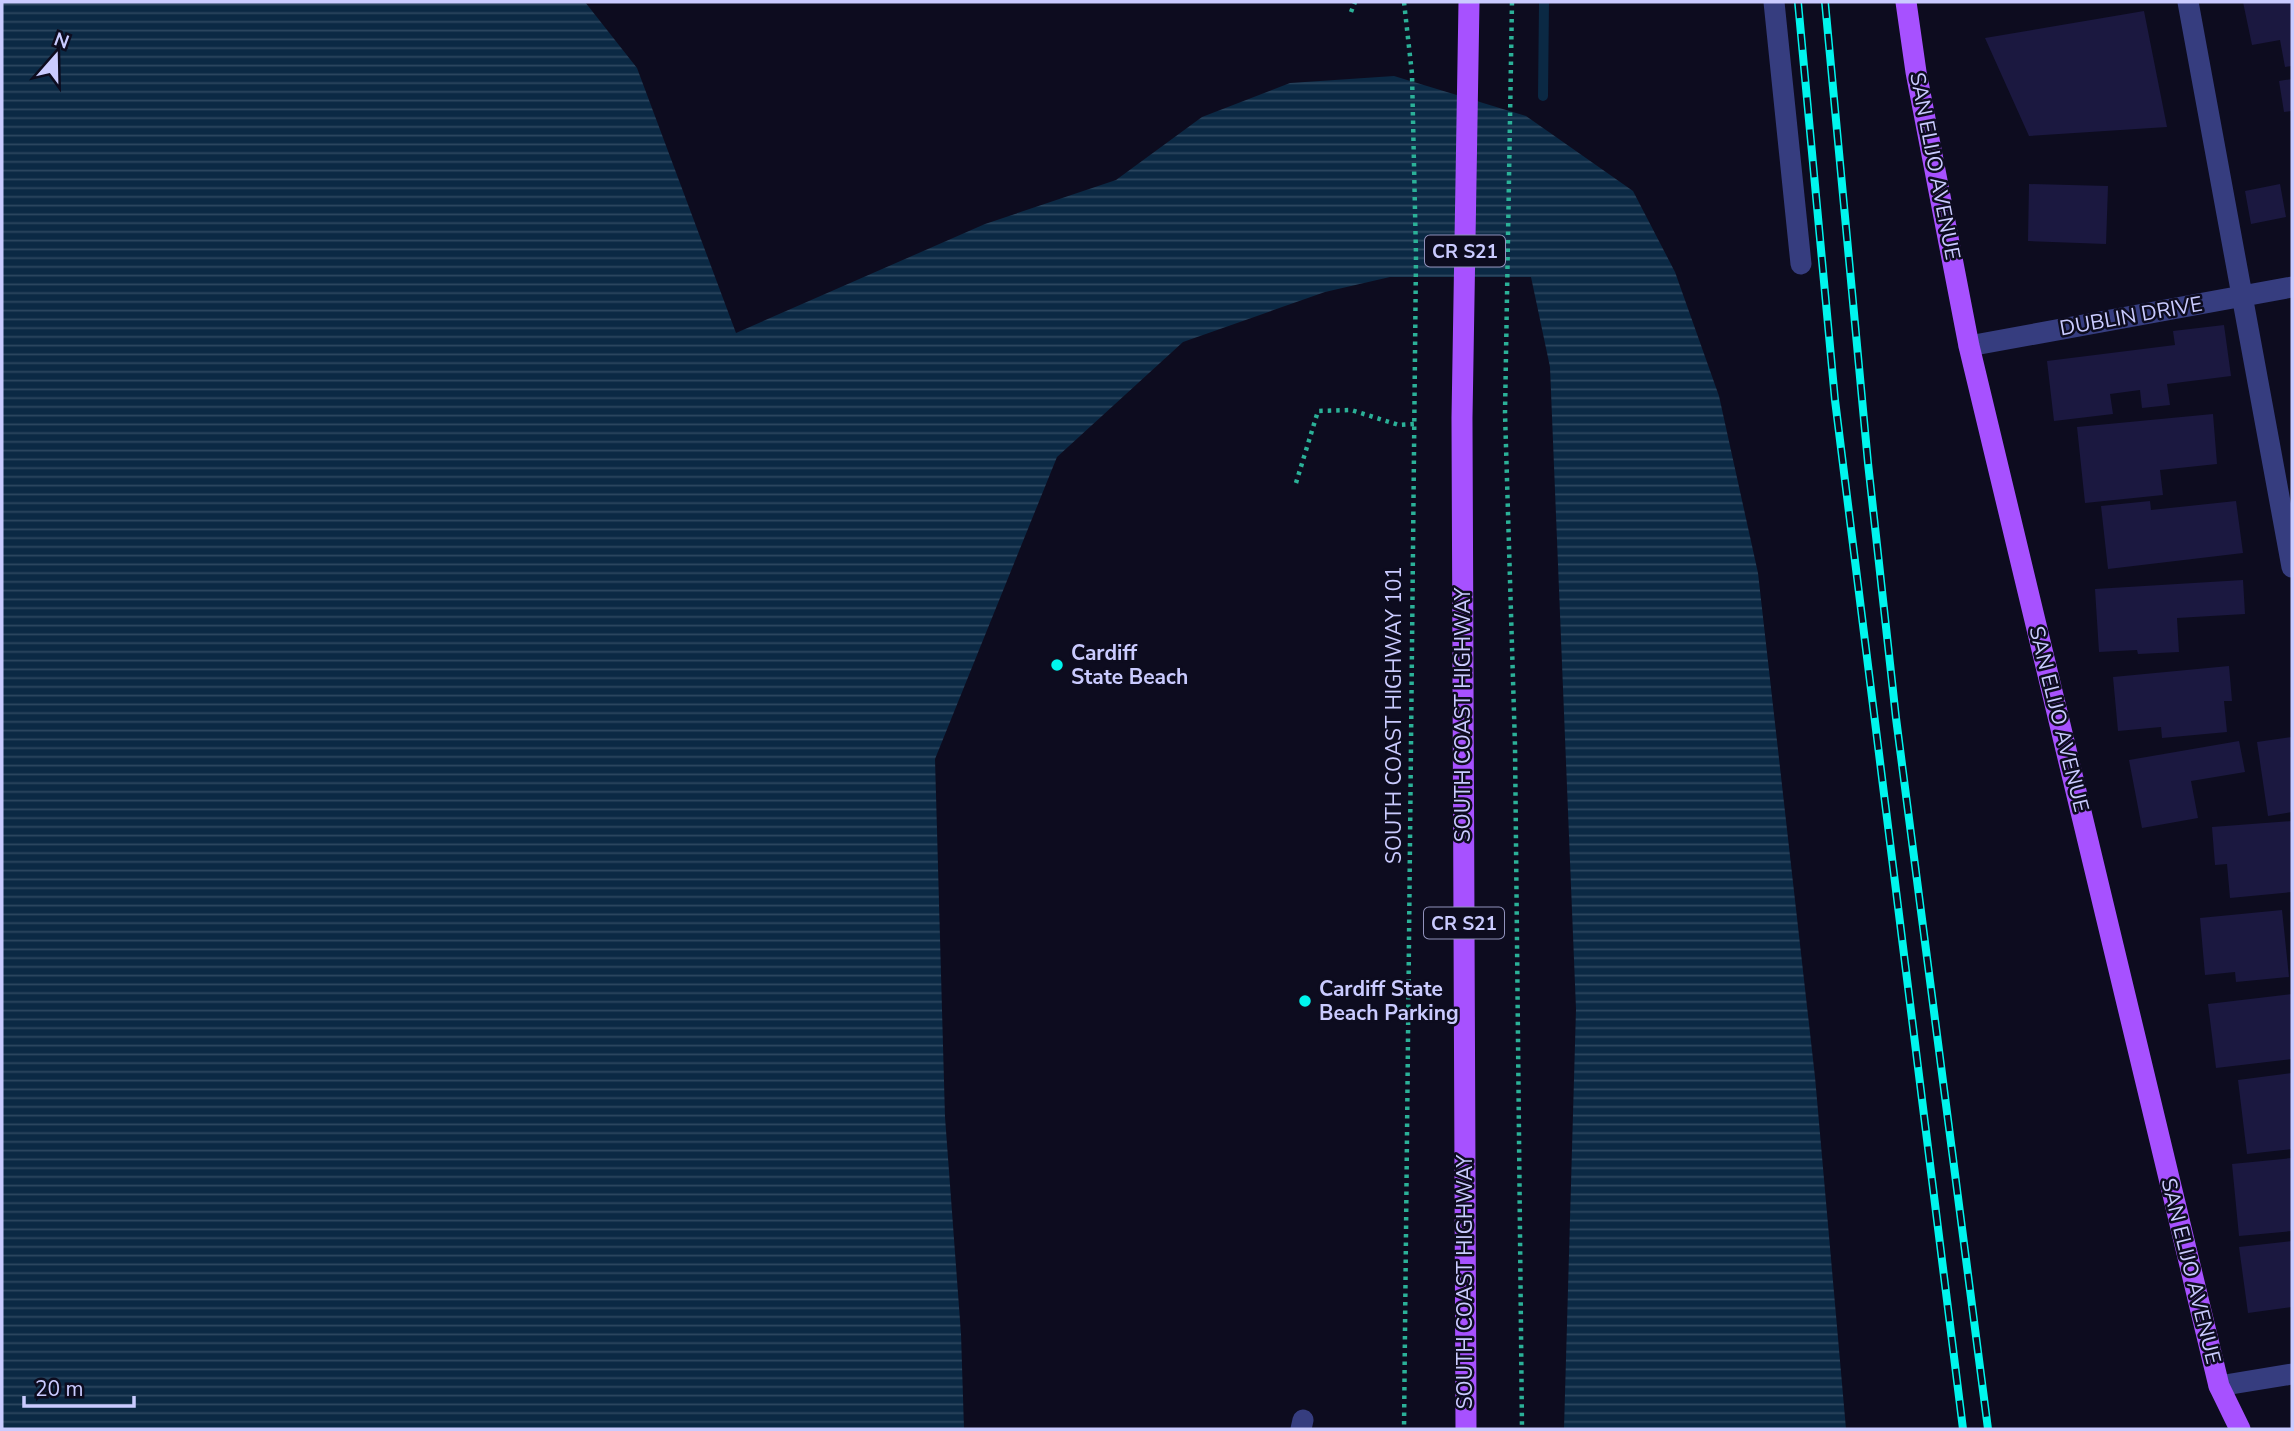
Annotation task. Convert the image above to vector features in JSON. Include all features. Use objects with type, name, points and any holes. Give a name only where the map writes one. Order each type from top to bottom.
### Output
[{"type":"main road","name":"SOUTH COAST HIGHWAY","points":[[1466,1429],[1462,418],[1469,2]]},
{"type":"main road","name":"SAN ELIJO AVENUE","points":[[1906,2],[1916,72],[1969,346],[2219,1386],[2240,1429]]},
{"type":"street","points":[[1774,2],[1801,264]]},
{"type":"street","points":[[2188,2],[2292,567]]},
{"type":"street","name":"DUBLIN DRIVE","points":[[1969,346],[2292,287]]},
{"type":"street","points":[[2219,1386],[2292,1374]]},
{"type":"path","points":[[1351,12],[1355,2]]},
{"type":"path","name":"SOUTH COAST HIGHWAY 101","points":[[1404,2],[1412,75],[1416,256],[1404,1429]]},
{"type":"path","points":[[1512,2],[1505,413],[1515,760],[1522,1429]]},
{"type":"path","points":[[1296,483],[1318,411],[1351,410],[1399,425],[1414,424]]},
{"type":"water","points":[[2,2],[585,2],[637,68],[736,333],[985,224],[1116,180],[1202,117],[1290,83],[1394,76],[1526,116],[1633,191],[1675,272],[1719,396],[1758,573],[1815,1077],[1846,1429],[1564,1429],[1576,1009],[1550,367],[1531,277],[1390,277],[1325,292],[1183,342],[1057,457],[935,759],[945,1117],[961,1334],[964,1429],[2,1429]]},
{"type":"building","points":[[2243,2],[2292,2],[2292,66],[2285,67],[2280,40],[2252,45]]},
{"type":"building","points":[[2144,11],[2167,127],[2029,136],[1985,38]]},
{"type":"building","points":[[2292,79],[2292,111],[2284,112],[2279,81]]},
{"type":"building","points":[[2029,184],[2108,186],[2106,244],[2028,241]]},
{"type":"building","points":[[2280,184],[2286,217],[2251,224],[2245,191]]},
{"type":"building","points":[[2224,325],[2231,376],[2167,384],[2170,405],[2142,408],[2140,390],[2110,394],[2113,414],[2054,421],[2047,361],[2175,345],[2173,331]]},
{"type":"building","points":[[2213,414],[2217,464],[2160,470],[2163,495],[2085,503],[2077,427]]},
{"type":"building","points":[[2150,501],[2151,510],[2236,501],[2243,553],[2108,569],[2101,506]]},
{"type":"building","points":[[2243,580],[2245,614],[2177,618],[2179,652],[2099,652],[2095,589]]},
{"type":"building","points":[[2229,666],[2232,701],[2224,701],[2227,732],[2162,738],[2161,727],[2118,731],[2113,677]]},
{"type":"building","points":[[2292,737],[2292,812],[2268,816],[2257,742]]},
{"type":"building","points":[[2239,741],[2245,772],[2191,781],[2198,818],[2142,828],[2129,760]]},
{"type":"building","points":[[2292,821],[2292,892],[2230,898],[2227,864],[2215,865],[2212,827]]},
{"type":"building","points":[[2282,910],[2289,977],[2236,982],[2235,972],[2205,975],[2200,918]]},
{"type":"building","points":[[2292,994],[2292,1059],[2216,1068],[2208,1004]]},
{"type":"building","points":[[2292,1073],[2292,1149],[2247,1154],[2238,1080]]},
{"type":"building","points":[[2292,1158],[2292,1231],[2239,1236],[2232,1164]]},
{"type":"building","points":[[2292,1241],[2292,1307],[2248,1313],[2239,1247]]},
{"type":"waterway","points":[[1543,96],[1544,2]]},
{"type":"railway","points":[[1798,2],[1835,400],[1963,1429]]},
{"type":"railway","points":[[1825,2],[1868,463],[1896,718],[1988,1429]]},
{"type":"place","name":"Cardiff State Beach","points":[[1057,665]]},
{"type":"place","name":"Cardiff State Beach Parking","points":[[1305,1001]]}]
